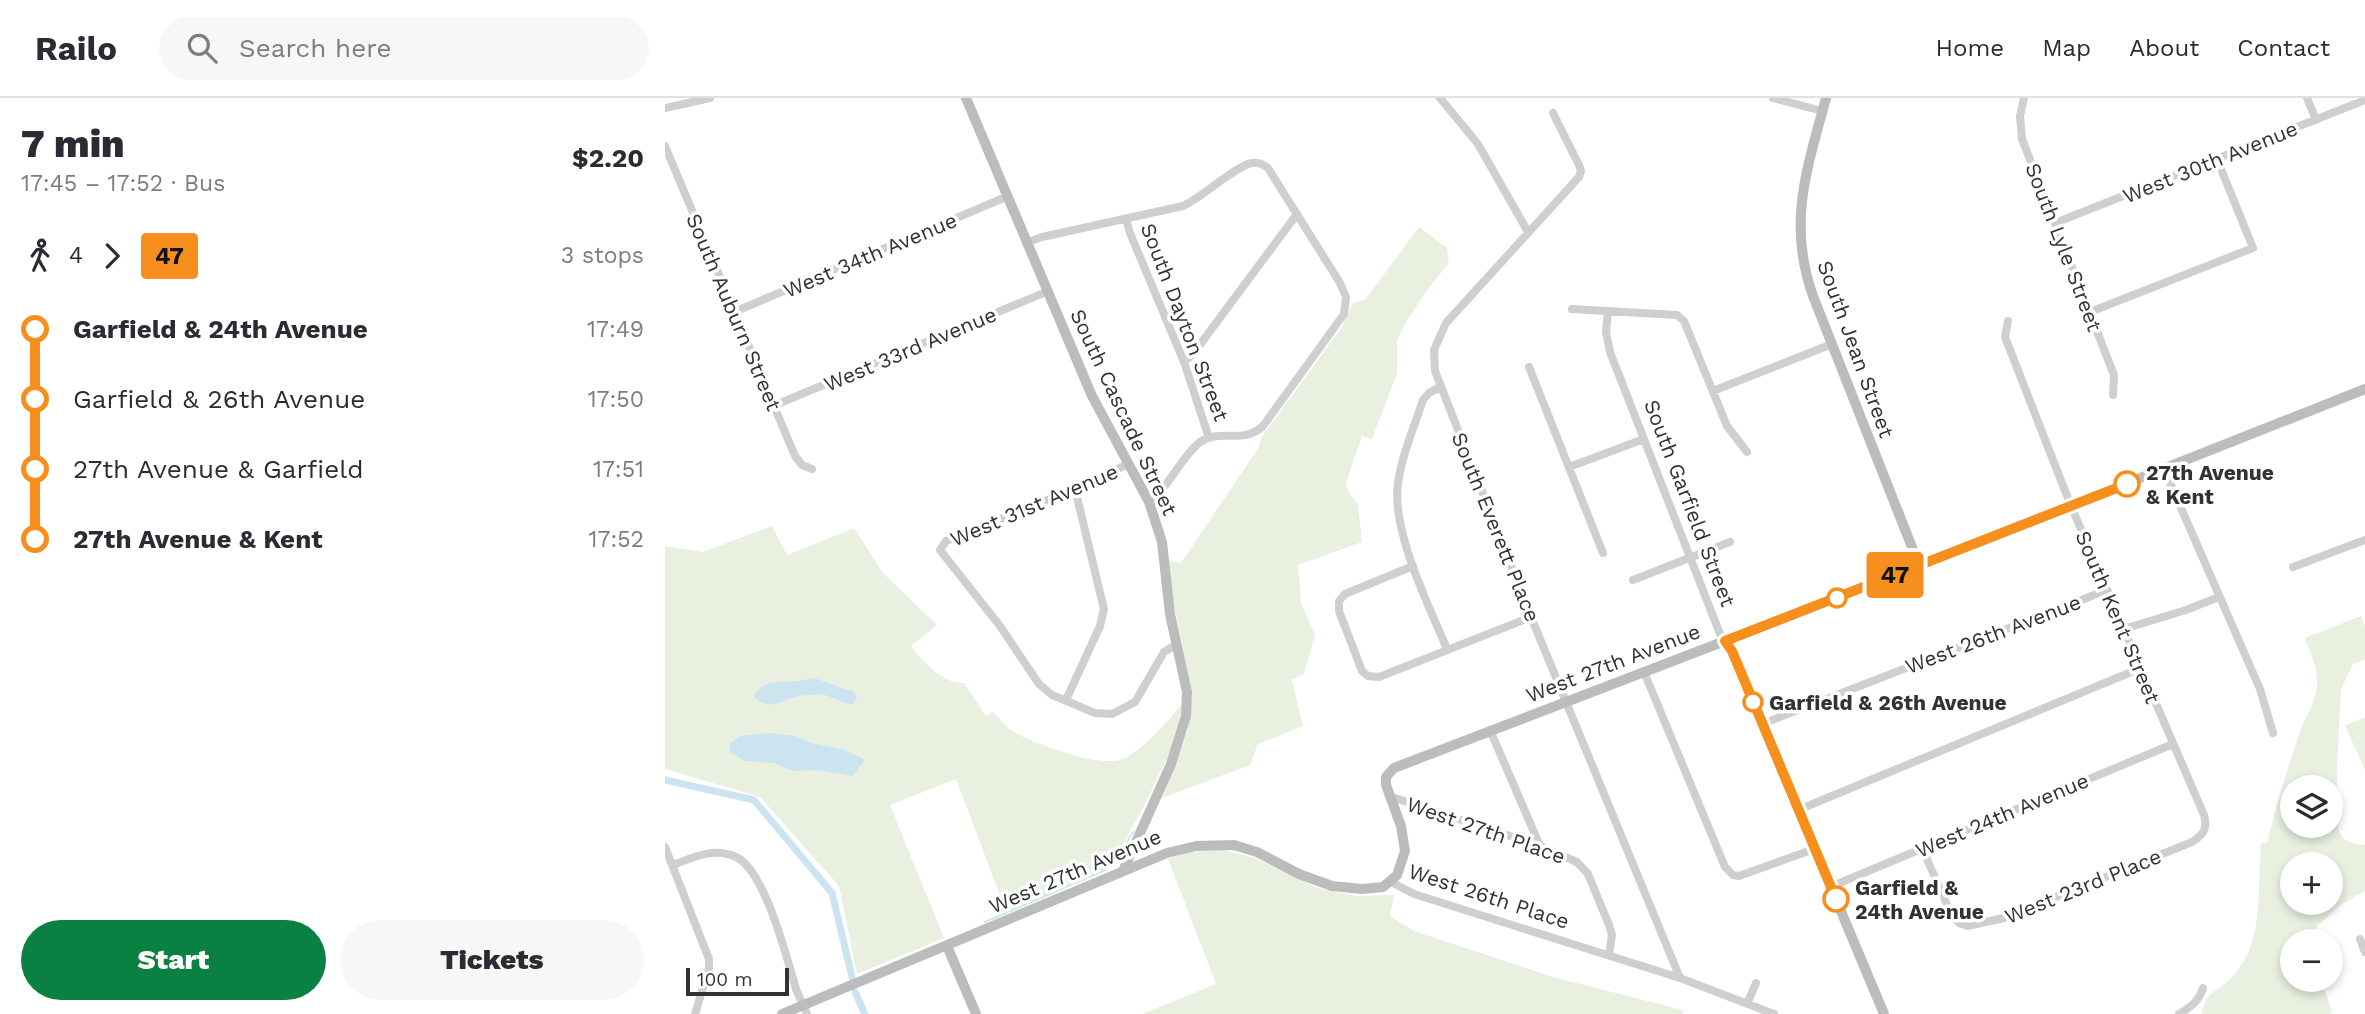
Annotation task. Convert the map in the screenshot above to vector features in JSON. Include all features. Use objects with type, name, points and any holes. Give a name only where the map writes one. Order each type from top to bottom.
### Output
[{"type":"main road","name":"South Cascade Street","points":[[965,98],[1099,412],[1149,502],[1162,542],[1171,614],[1187,692],[1184,728],[1123,872]]},
{"type":"main road","name":"South Jean Street","points":[[1826,98],[1804,183],[1799,234],[1805,273],[1919,565]]},
{"type":"main road","name":"West 27th Avenue","points":[[1389,796],[1386,777],[1399,766],[2071,506],[2365,388]]},
{"type":"main road","name":"South Garfield Street","points":[[1725,641],[1732,651],[1884,1014]]},
{"type":"main road","points":[[1389,796],[1405,845],[1401,868],[1391,882]]},
{"type":"main road","name":"West 27th Avenue","points":[[782,1014],[805,1010],[947,946],[1178,849],[1221,844]]},
{"type":"main road","name":"West 26th Place","points":[[1221,844],[1257,852],[1299,874],[1332,886],[1370,889],[1383,887],[1391,882]]},
{"type":"main road","points":[[947,946],[976,1014]]},
{"type":"street","points":[[665,108],[710,98]]},
{"type":"street","points":[[1440,98],[1478,144],[1528,232]]},
{"type":"street","points":[[1773,98],[1822,111]]},
{"type":"street","name":"South Lyle Street","points":[[2024,98],[2020,116],[2022,139],[2114,375],[2113,395]]},
{"type":"street","points":[[2307,98],[2316,120]]},
{"type":"street","name":"West 30th Avenue","points":[[2055,223],[2365,100]]},
{"type":"street","name":"South Everett Place","points":[[1553,113],[1581,171],[1575,184],[1528,232],[1442,330],[1434,350],[1434,371],[1531,617],[1680,978]]},
{"type":"street","name":"South Auburn Street","points":[[665,146],[797,461],[812,469]]},
{"type":"street","points":[[2090,312],[2253,248],[2217,159]]},
{"type":"street","points":[[1026,243],[1042,237],[1183,206],[1244,166],[1255,162],[1268,168],[1344,291],[1347,304],[1338,325],[1263,426],[1246,436],[1209,438],[1199,443],[1149,502]]},
{"type":"street","name":"West 34th Avenue","points":[[734,312],[1006,197]]},
{"type":"street","points":[[1184,362],[1193,354],[1297,214]]},
{"type":"street","name":"South Dayton Street","points":[[1126,219],[1184,362],[1209,438]]},
{"type":"street","name":"West 33rd Avenue","points":[[773,406],[1046,292]]},
{"type":"street","points":[[1572,310],[1681,316],[1727,426],[1747,452]]},
{"type":"street","name":"South Garfield Street","points":[[1608,311],[1606,332],[1610,352],[1689,558],[1725,641]]},
{"type":"street","name":"South Kent Street","points":[[2008,321],[2005,337],[2071,506],[2204,816],[2206,823],[2203,833]]},
{"type":"street","points":[[1713,391],[1832,344]]},
{"type":"street","points":[[1529,367],[1603,554]]},
{"type":"street","points":[[1440,387],[1423,400],[1397,486],[1401,518],[1413,566],[1447,649]]},
{"type":"street","points":[[1569,467],[1644,439]]},
{"type":"street","name":"West 31st Avenue","points":[[1066,700],[1052,695],[1039,684],[1000,626],[942,554],[941,547],[946,541],[1075,489],[1128,464]]},
{"type":"street","points":[[2164,469],[2260,689],[2273,733]]},
{"type":"street","points":[[1075,489],[1104,609],[1100,626],[1066,700],[1095,713],[1112,714],[1129,708],[1141,694],[1164,652],[1177,645]]},
{"type":"street","points":[[2293,568],[2365,540]]},
{"type":"street","points":[[1633,580],[1730,542]]},
{"type":"street","points":[[1413,566],[1345,594],[1339,601],[1339,611],[1362,671],[1368,676],[1379,677],[1531,617]]},
{"type":"street","name":"West 26th Avenue","points":[[1762,724],[2107,590]]},
{"type":"street","points":[[2124,629],[2219,597]]},
{"type":"street","points":[[1798,810],[2141,668]]},
{"type":"street","points":[[1644,672],[1724,867],[1733,875],[1747,874],[1814,849]]},
{"type":"street","points":[[1490,730],[1540,846]]},
{"type":"street","name":"West 24th Avenue","points":[[1831,887],[2173,744]]},
{"type":"street","name":"West 27th Place","points":[[1389,796],[1540,846],[1569,857],[1582,866],[1588,874],[1609,925],[1612,936],[1609,955]]},
{"type":"street","name":"West 23rd Place","points":[[1922,848],[1952,916],[1967,926],[2004,918],[2192,842],[2203,833]]},
{"type":"street","points":[[665,847],[709,959],[709,968],[695,1014]]},
{"type":"street","points":[[673,865],[712,852],[738,858],[749,867],[757,879],[787,953],[805,1010]]},
{"type":"street","name":"West 26th Place","points":[[1391,882],[1415,894],[1680,978],[1774,1014]]},
{"type":"street","points":[[2360,939],[2365,952]]},
{"type":"street","points":[[1747,1004],[1756,983]]},
{"type":"street","points":[[2179,1014],[2193,1005],[2203,988]]},
{"type":"green space","points":[[1419,227],[1447,248],[1449,263],[1430,286],[1397,340],[1397,374],[1372,439],[1362,436],[1346,483],[1349,493],[1358,504],[1362,542],[1298,565],[1301,603],[1315,635],[1304,674],[1292,680],[1303,726],[1258,744],[1250,765],[1162,798],[1188,730],[1192,692],[1173,600],[1169,561],[1181,563],[1259,447],[1261,438],[1342,327],[1353,303],[1365,300]]},
{"type":"green space","points":[[772,526],[787,555],[854,528],[883,573],[937,625],[911,646],[916,652],[941,676],[964,683],[986,716],[993,712],[1012,731],[1035,742],[1068,754],[1115,761],[1141,747],[1184,702],[1171,750],[1109,869],[1006,911],[956,779],[890,805],[944,938],[857,974],[839,886],[760,797],[665,769],[665,546],[703,552]]},
{"type":"green space","points":[[2361,616],[2365,626],[2365,659],[2353,664],[2341,689],[2337,775],[2286,775],[2316,691],[2313,660],[2305,638]]},
{"type":"green space","points":[[2365,717],[2365,770],[2345,726]]},
{"type":"green space","points":[[2280,796],[2280,838],[2343,837],[2355,844],[2365,845],[2365,891],[2343,903],[2343,852],[2280,852],[2280,915],[2330,915],[2317,926],[2317,929],[2280,929],[2280,992],[2325,992],[2333,1012],[2202,1014],[2207,998],[2230,979],[2249,951],[2258,912],[2261,843],[2267,843]]},
{"type":"green space","points":[[1224,850],[1255,858],[1317,888],[1356,896],[1394,895],[1390,916],[1414,931],[1553,977],[1683,1010],[1682,1014],[1142,1014],[1216,984],[1168,859],[1190,852]]},
{"type":"water","points":[[814,678],[854,692],[857,698],[854,704],[814,694],[771,705],[754,697],[762,686],[767,684]]},
{"type":"water","points":[[770,733],[796,736],[811,743],[845,750],[864,761],[852,776],[819,770],[793,771],[774,763],[745,761],[730,752],[730,744],[740,736]]},
{"type":"waterway","points":[[665,780],[754,800],[832,893],[852,977]]},
{"type":"waterway","points":[[985,922],[1105,870],[1115,861],[1133,832]]},
{"type":"waterway","points":[[855,992],[865,1014]]},
{"type":"bus line","name":"47","points":[[1836,899],[1732,651],[1725,641],[2127,484]]},
{"type":"place","name":"27th Avenue & Kent","points":[[2127,484]]},
{"type":"place","name":"Garfield & 26th Avenue","points":[[1753,702]]},
{"type":"place","name":"Garfield & 24th Avenue","points":[[1836,899]]}]
